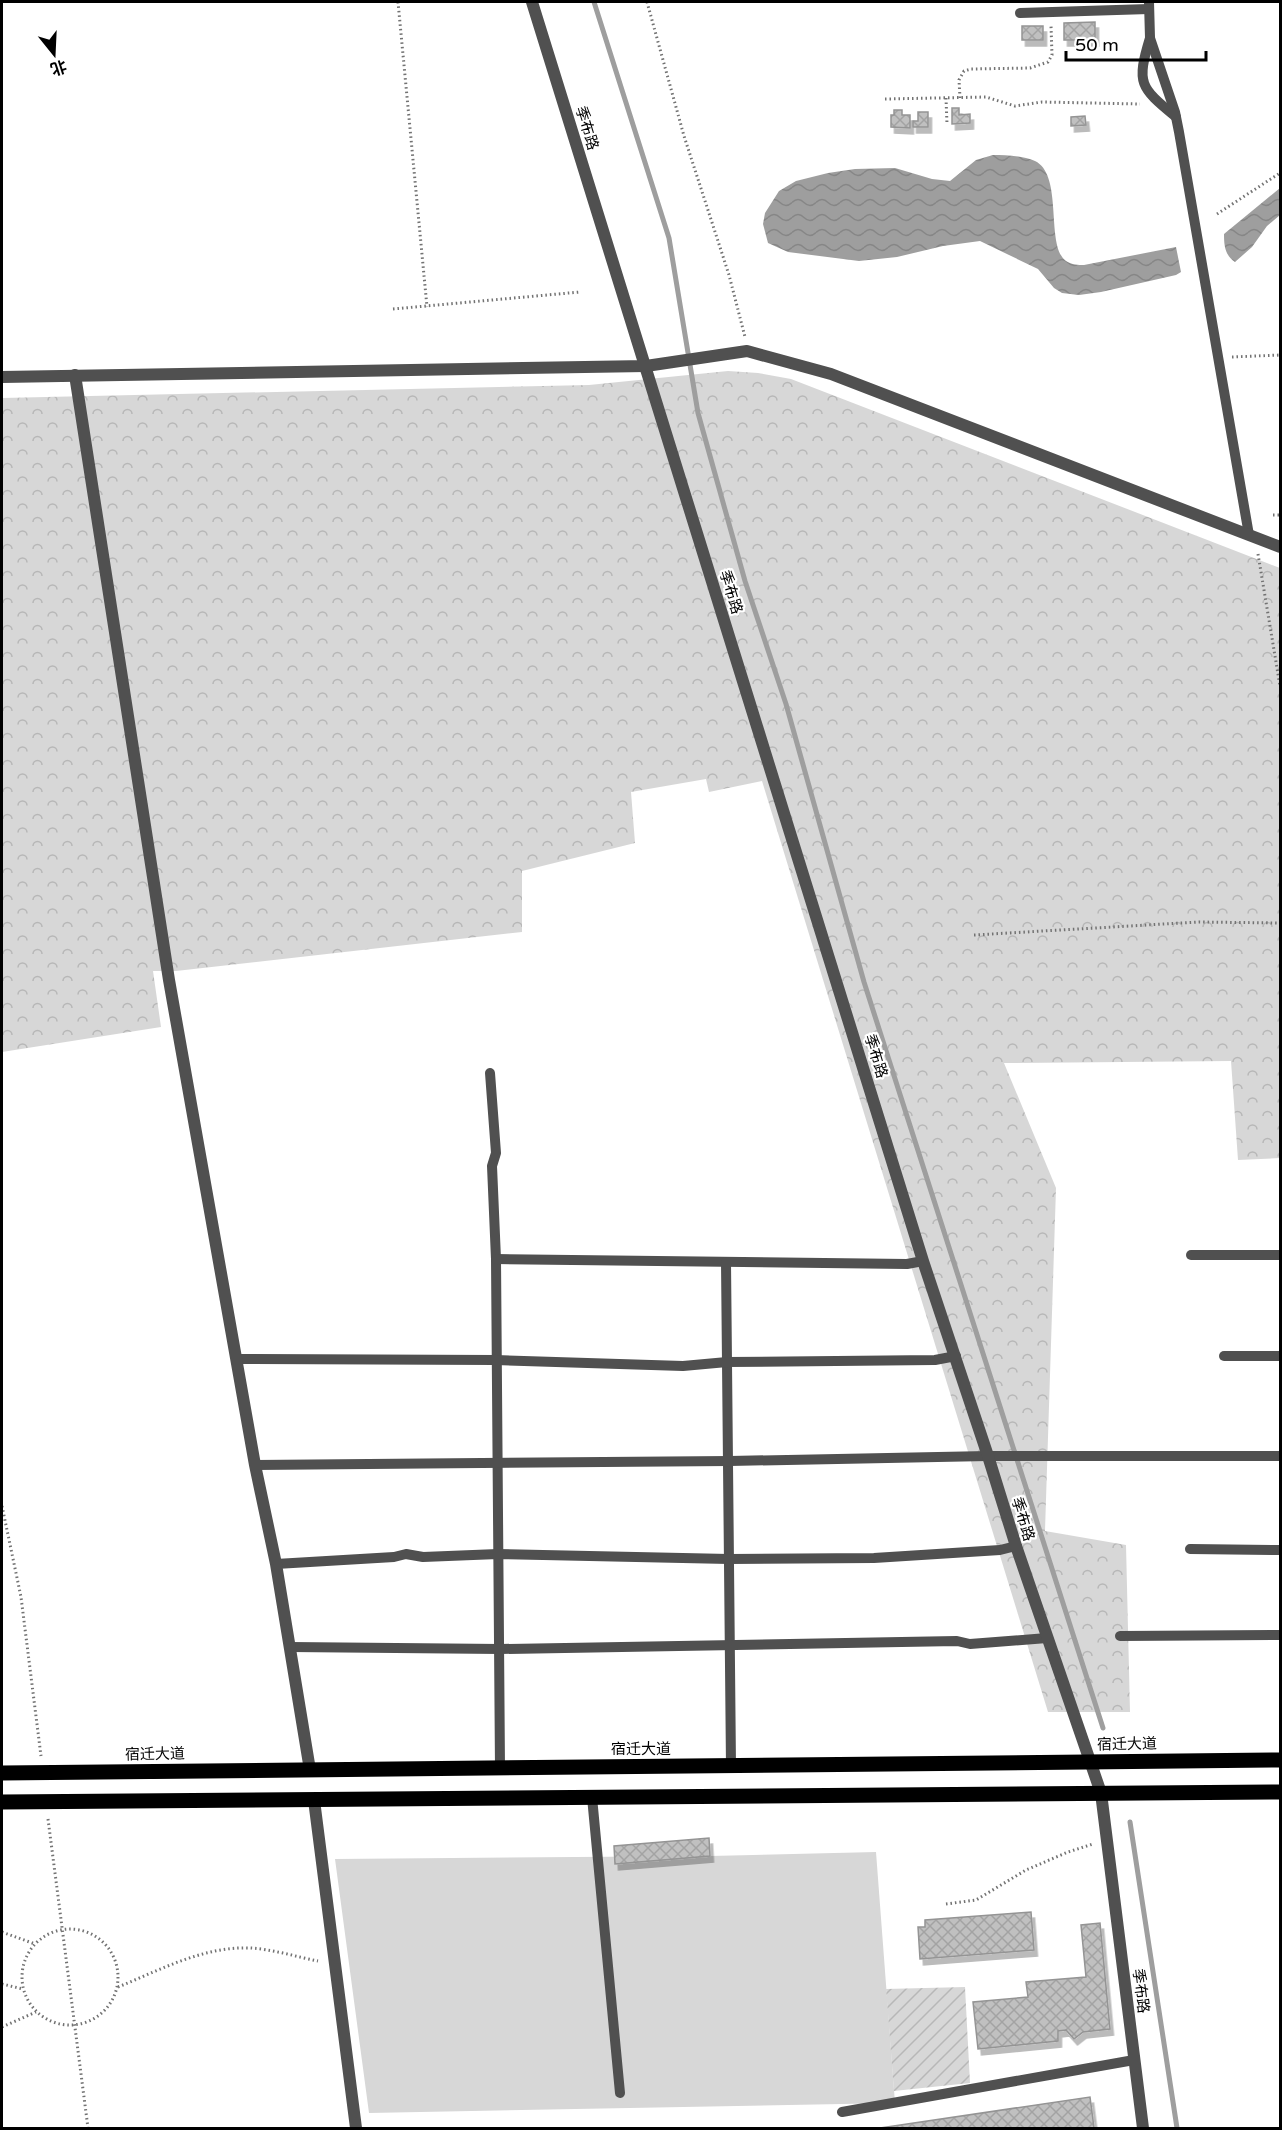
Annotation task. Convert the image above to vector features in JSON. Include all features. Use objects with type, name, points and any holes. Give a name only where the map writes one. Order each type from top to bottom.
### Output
[{"type":"main road","name":"宿迁大道","points":[[2,1773],[1281,1760]]},
{"type":"main road","points":[[2,1802],[1281,1792]]},
{"type":"street","name":"季布路","points":[[532,2],[923,1261],[956,1356],[1016,1546],[1101,1793],[1143,2128]]},
{"type":"street","points":[[2,377],[646,366],[747,351],[831,374],[1281,548]]},
{"type":"street","points":[[75,375],[167,968],[255,1465],[276,1564],[310,1770]]},
{"type":"street","points":[[314,1800],[356,2128]]},
{"type":"lane","points":[[1020,13],[1051,13],[1149,5],[1150,38],[1176,117],[1252,537]]},
{"type":"lane","points":[[1150,38],[1141,69],[1142,80],[1146,89],[1176,117]]},
{"type":"lane","points":[[490,1073],[496,1153],[492,1166],[496,1259],[499,1462],[500,1768]]},
{"type":"lane","points":[[1191,1255],[1281,1255]]},
{"type":"lane","points":[[496,1259],[907,1264],[923,1261]]},
{"type":"lane","points":[[726,1262],[730,1461],[731,1766]]},
{"type":"lane","points":[[236,1359],[496,1360],[683,1366],[727,1362],[935,1360],[956,1356]]},
{"type":"lane","points":[[1224,1356],[1281,1356]]},
{"type":"lane","points":[[255,1465],[730,1461],[988,1456],[1281,1456]]},
{"type":"lane","points":[[276,1564],[394,1557],[406,1554],[423,1557],[498,1554],[874,1558],[1000,1550],[1016,1546]]},
{"type":"lane","points":[[1191,1549],[1281,1550]]},
{"type":"lane","points":[[1120,1636],[1281,1635]]},
{"type":"lane","points":[[290,1647],[501,1649],[957,1641],[969,1644],[1047,1638]]},
{"type":"lane","points":[[592,1797],[620,2092]]},
{"type":"lane","points":[[842,2112],[1134,2060]]},
{"type":"path","points":[[398,2],[427,307]]},
{"type":"path","points":[[647,2],[684,136],[729,275],[747,351]]},
{"type":"path","points":[[960,98],[959,80],[964,71],[1030,68],[1048,62],[1052,55],[1051,13]]},
{"type":"path","points":[[885,99],[986,97],[1015,106],[1042,102],[1160,104]]},
{"type":"path","points":[[946,98],[947,124]]},
{"type":"path","points":[[1217,214],[1281,173]]},
{"type":"path","points":[[393,309],[580,292]]},
{"type":"path","points":[[1218,357],[1281,355]]},
{"type":"path","points":[[1273,515],[1281,515]]},
{"type":"path","points":[[1252,537],[1281,686]]},
{"type":"path","points":[[974,935],[1199,922],[1281,923]]},
{"type":"path","points":[[2,1506],[21,1598],[43,1773]]},
{"type":"path","points":[[46,1802],[88,2128]]},
{"type":"path","points":[[946,1904],[976,1900],[1026,1870],[1068,1852],[1107,1840]]},
{"type":"path","points":[[62,1929],[83,1930],[102,1940],[109,1947],[118,1966],[118,1987],[115,1997],[103,2013],[85,2024],[75,2025],[54,2023],[36,2012],[23,1989],[22,1973],[24,1962],[35,1944],[43,1937],[62,1929]]},
{"type":"path","points":[[2,1932],[35,1944]]},
{"type":"path","points":[[118,1987],[197,1955],[225,1949],[251,1948],[335,1964]]},
{"type":"path","points":[[2,1984],[23,1989]]},
{"type":"path","points":[[2,2027],[36,2012]]},
{"type":"green space","points":[[728,371],[791,379],[1280,568],[1280,1158],[1238,1160],[1231,1061],[1004,1063],[1056,1188],[1045,1531],[1126,1545],[1130,1712],[1048,1712],[762,781],[709,792],[706,779],[631,792],[635,843],[522,871],[522,932],[176,971],[153,971],[161,1027],[2,1052],[2,398],[589,385]]},
{"type":"green space","points":[[876,1852],[895,2103],[369,2113],[335,1859],[710,1856]]},
{"type":"green space","points":[[965,1987],[970,2083],[894,2091],[886,1989]]},
{"type":"water","points":[[993,155],[1030,159],[1044,169],[1052,195],[1056,241],[1066,261],[1084,265],[1176,247],[1181,272],[1101,292],[1079,295],[1062,293],[1054,288],[1038,269],[980,241],[943,246],[897,257],[859,261],[788,252],[768,243],[763,224],[765,213],[779,191],[796,181],[855,169],[895,168],[932,179],[950,181],[976,160]]},
{"type":"water","points":[[1280,188],[1280,215],[1267,226],[1252,247],[1235,262],[1226,250],[1224,234]]},
{"type":"building","points":[[1095,22],[1095,40],[1064,40],[1064,23]]},
{"type":"building","points":[[1022,26],[1043,26],[1043,40],[1022,40]]},
{"type":"building","points":[[952,108],[959,108],[959,115],[970,114],[970,123],[952,124]]},
{"type":"building","points":[[894,110],[902,110],[902,115],[910,115],[910,128],[891,127],[891,115],[894,115]]},
{"type":"building","points":[[918,112],[928,112],[928,127],[913,127],[913,121],[918,121]]},
{"type":"building","points":[[1085,116],[1086,125],[1071,126],[1071,117]]},
{"type":"building","points":[[709,1838],[710,1856],[615,1864],[614,1846]]},
{"type":"building","points":[[1031,1912],[1034,1950],[920,1959],[918,1927],[925,1927],[925,1920]]},
{"type":"building","points":[[1100,1923],[1110,2029],[1083,2032],[1074,2039],[1066,2030],[1058,2031],[1058,2041],[978,2049],[973,2002],[1028,1997],[1026,1982],[1086,1977],[1081,1925]]},
{"type":"building","points":[[1090,2097],[1094,2128],[880,2128]]},
{"type":"waterway","points":[[594,2],[669,238],[698,413],[745,581],[786,704],[864,982],[1103,1728]]},
{"type":"waterway","points":[[1130,1822],[1177,2128]]}]
